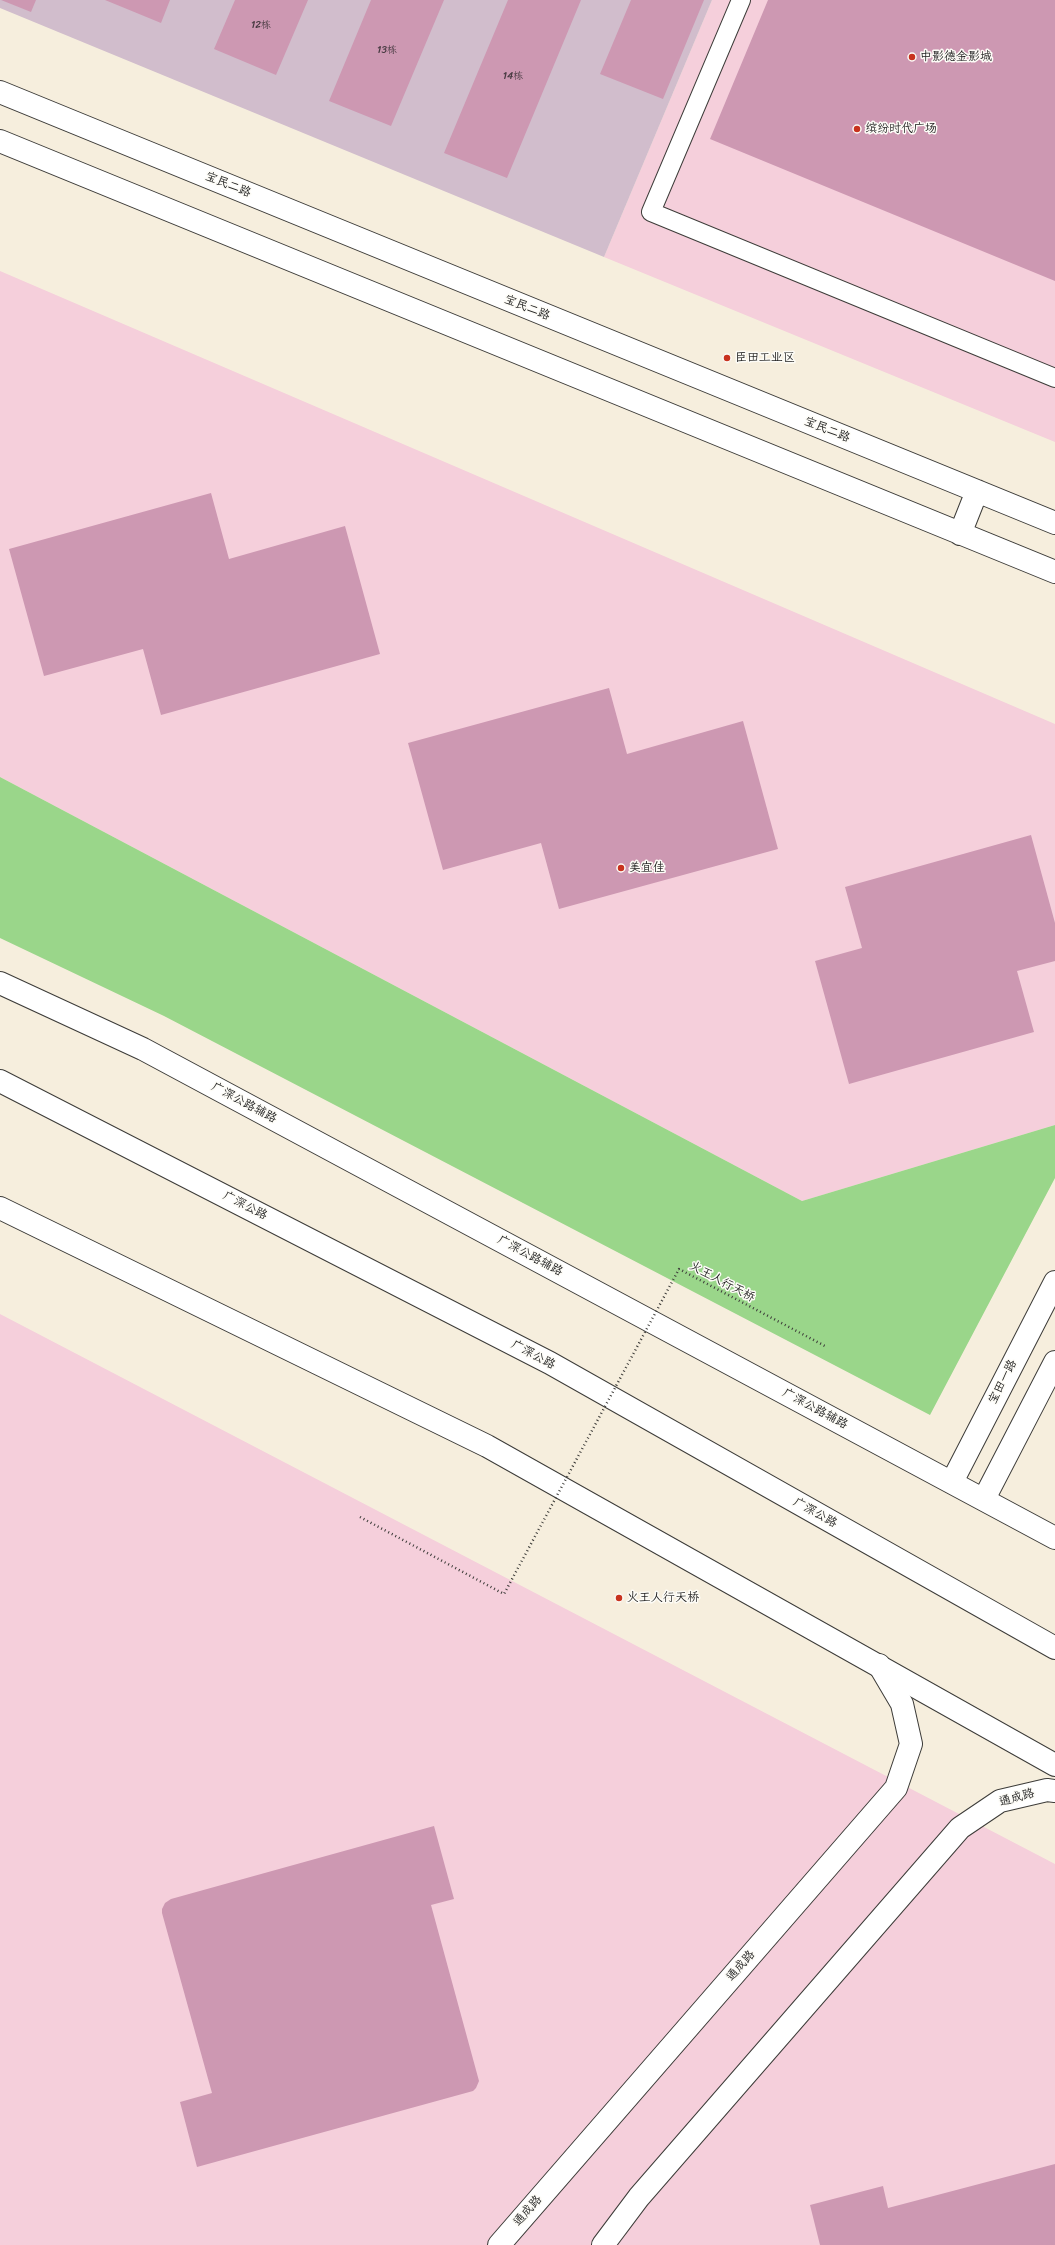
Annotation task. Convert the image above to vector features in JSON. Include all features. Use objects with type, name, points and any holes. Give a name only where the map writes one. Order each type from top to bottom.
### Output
[{"type":"main road","name":"宝民二路","points":[[0,92],[1055,523]]},
{"type":"main road","points":[[0,141],[1055,572]]},
{"type":"main road","points":[[960,534],[977,491]]},
{"type":"main road","name":"广深公路辅路","points":[[0,983],[143,1049],[1055,1538]]},
{"type":"main road","name":"广深公路","points":[[0,1081],[550,1364],[1055,1648]]},
{"type":"main road","points":[[0,1208],[487,1446],[1055,1765]]},
{"type":"main road","name":"宝田一路","points":[[952,1482],[1055,1282]]},
{"type":"main road","points":[[984,1499],[1055,1362]]},
{"type":"main road","name":"通成路","points":[[499,2245],[896,1788],[911,1744],[902,1704],[878,1665]]},
{"type":"main road","name":"通成路","points":[[602,2245],[639,2198],[960,1828],[1000,1801],[1047,1790],[1055,1791]]},
{"type":"lane","points":[[741,0],[651,212],[1055,378]]},
{"type":"path","name":"火王人行天桥","points":[[360,1517],[504,1594],[679,1269],[825,1346]]},
{"type":"shaded area","points":[[0,0],[712,0],[604,257],[0,8]]},
{"type":"shaded area","name":"缤纷时代广场","points":[[712,0],[1055,0],[1055,442],[604,257]]},
{"type":"shaded area","points":[[0,271],[1055,724],[1055,1125],[802,1201],[0,777]]},
{"type":"shaded area","points":[[0,1314],[1055,1864],[1055,2245],[0,2245]]},
{"type":"green space","points":[[0,777],[802,1201],[1055,1125],[1055,1178],[930,1415],[164,1016],[0,938]]},
{"type":"building","points":[[1,0],[36,0],[31,12]]},
{"type":"building","points":[[105,0],[170,0],[161,23]]},
{"type":"building","points":[[235,0],[308,0],[276,75],[214,49]]},
{"type":"building","points":[[371,0],[444,0],[391,126],[329,101]]},
{"type":"building","points":[[508,0],[581,0],[507,178],[444,153]]},
{"type":"building","points":[[631,0],[704,0],[663,99],[600,74]]},
{"type":"building","points":[[768,0],[1055,0],[1055,281],[710,139]]},
{"type":"building","points":[[211,493],[229,559],[345,526],[380,654],[161,715],[143,649],[44,676],[9,549]]},
{"type":"building","points":[[609,688],[627,754],[743,721],[778,849],[559,909],[541,843],[443,870],[408,743]]},
{"type":"building","points":[[1031,835],[1055,923],[1055,961],[1017,971],[1034,1032],[849,1084],[815,961],[862,948],[845,887]]},
{"type":"building","points":[[434,1826],[454,1899],[431,1905],[479,2081],[476,2088],[473,2091],[197,2167],[180,2102],[212,2093],[162,1913],[165,1903],[171,1899]]},
{"type":"building","points":[[1055,2164],[1055,2245],[820,2245],[810,2205],[883,2186],[888,2208]]},
{"type":"place","name":"中影德金影城","points":[[912,57]]},
{"type":"place","name":"缤纷时代广场","points":[[857,129]]},
{"type":"place","name":"臣田工业区","points":[[727,358]]},
{"type":"place","name":"美宜佳","points":[[621,868]]},
{"type":"place","name":"火王人行天桥","points":[[619,1598]]}]
